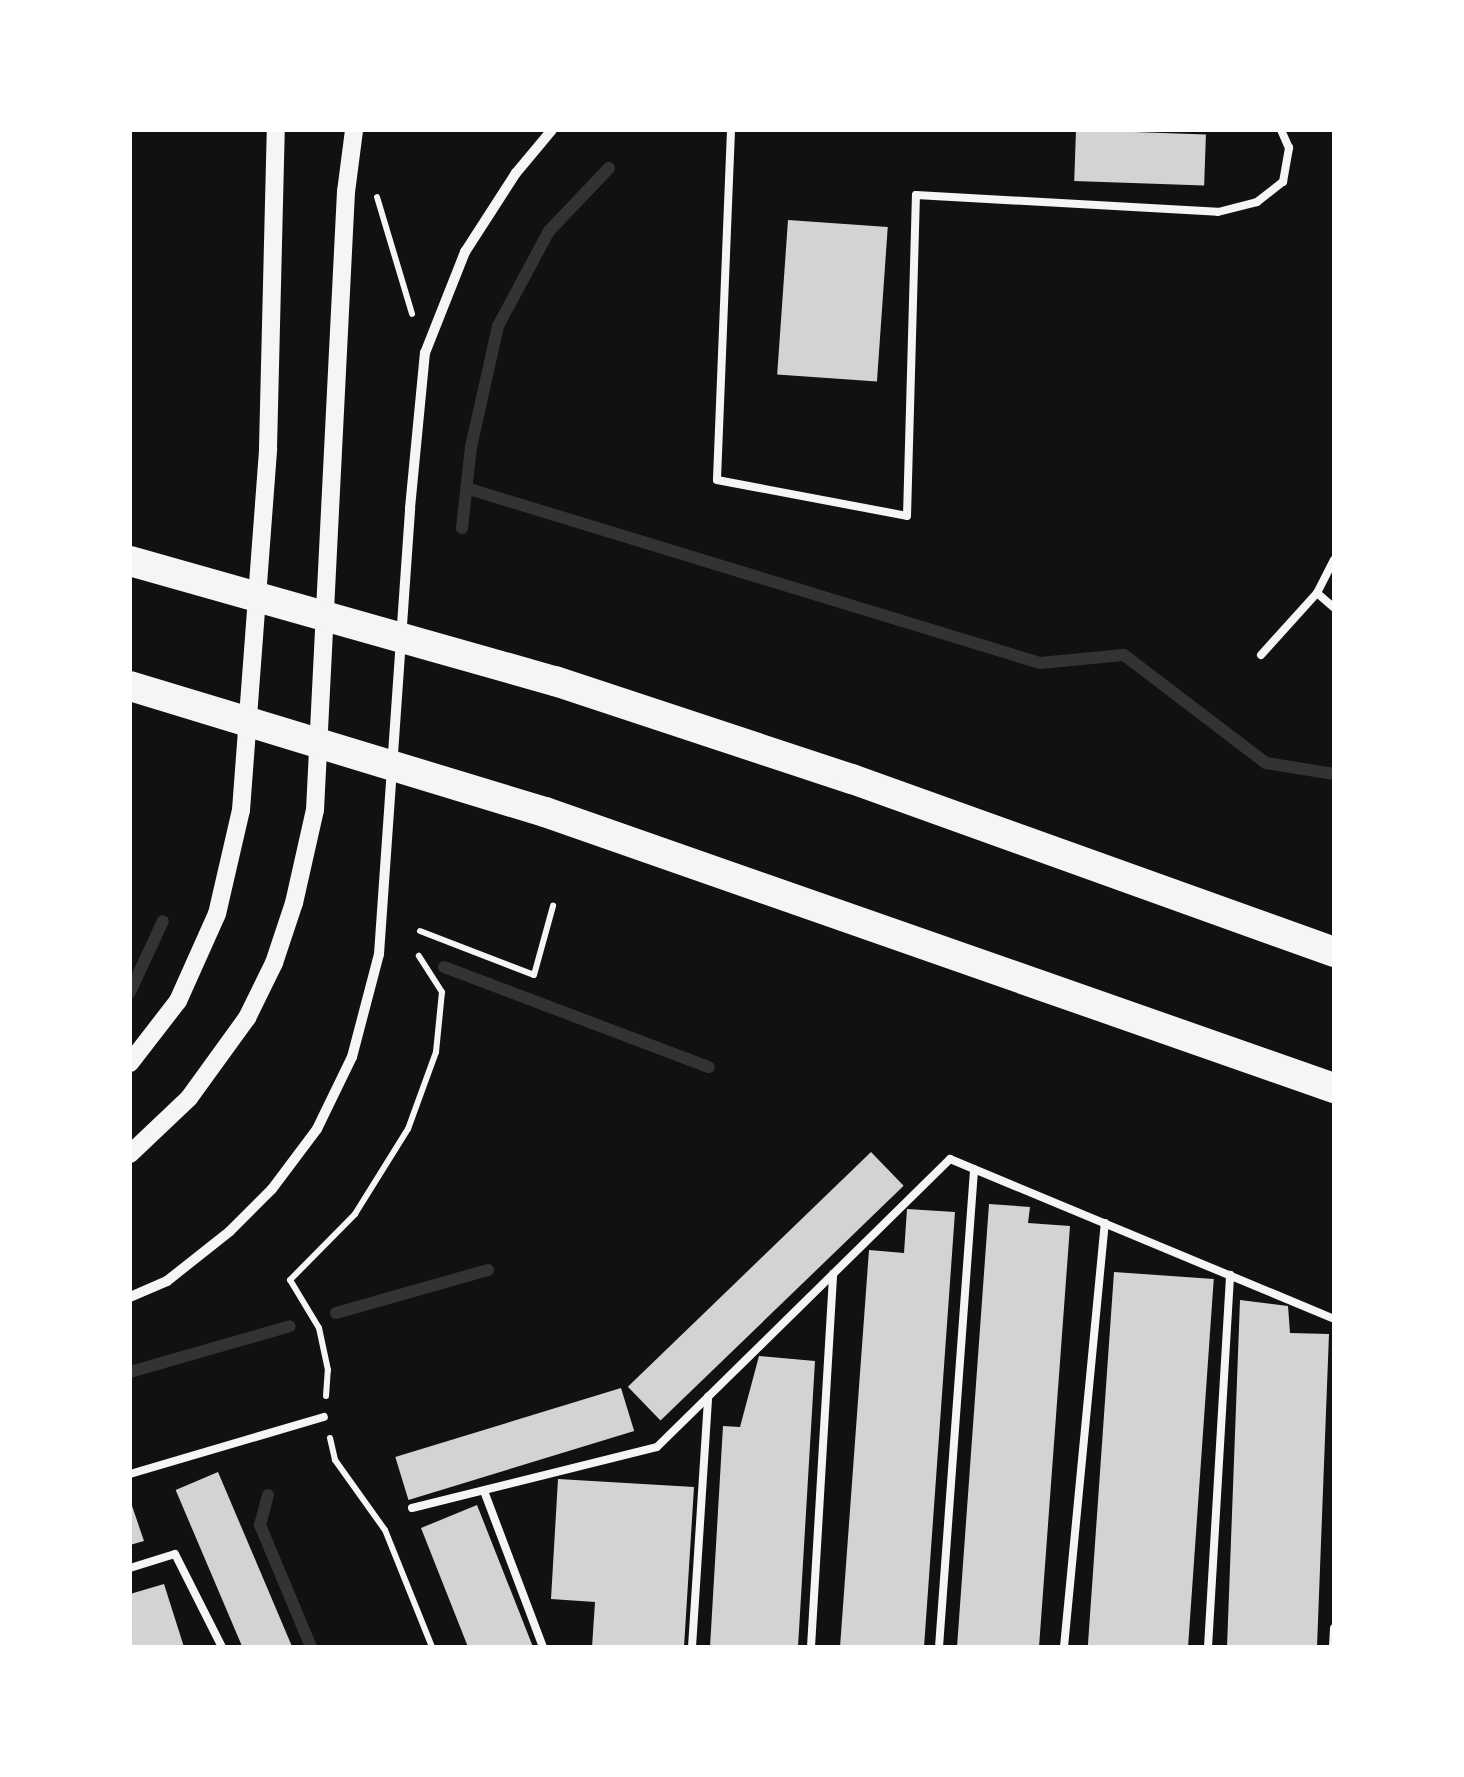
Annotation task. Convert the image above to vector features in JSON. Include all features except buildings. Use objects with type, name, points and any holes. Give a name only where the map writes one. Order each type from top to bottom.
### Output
[{"type":"highway","points":[[130,561],[555,680],[852,779],[1334,952]]},
{"type":"highway","points":[[130,686],[545,812],[1334,1088]]},
{"type":"street","points":[[130,1064],[178,1000],[217,914],[241,810],[268,448],[276,130]]},
{"type":"street","points":[[130,1297],[167,1282],[230,1231],[272,1189],[317,1128],[352,1057],[379,954],[410,508],[425,353],[465,252],[516,173],[552,130]]},
{"type":"street","points":[[130,1154],[188,1098],[247,1018],[274,964],[294,903],[316,810],[352,134]]},
{"type":"lane","points":[[731,130],[716,480],[907,516],[916,195],[1218,212],[1257,202],[1284,182],[1290,148],[1281,130]]},
{"type":"lane","points":[[1260,655],[1317,593],[1334,560]]},
{"type":"lane","points":[[1317,593],[1334,608]]},
{"type":"lane","points":[[412,1508],[658,1446],[950,1159],[1334,1318]]},
{"type":"lane","points":[[939,1647],[974,1168]]},
{"type":"lane","points":[[1064,1647],[1105,1223]]},
{"type":"lane","points":[[811,1647],[832,1274]]},
{"type":"lane","points":[[1208,1647],[1230,1275]]},
{"type":"lane","points":[[692,1647],[708,1396]]},
{"type":"lane","points":[[130,1474],[324,1416]]},
{"type":"lane","points":[[484,1490],[543,1647]]},
{"type":"lane","points":[[130,1568],[175,1554],[222,1647]]},
{"type":"lane","points":[[1333,1647],[1334,1628]]},
{"type":"path","points":[[352,134],[382,208],[425,353]]},
{"type":"path","points":[[420,931],[534,975],[553,906]]},
{"type":"path","points":[[419,956],[442,992],[436,1052],[408,1129],[355,1214],[290,1280],[319,1328],[328,1370],[324,1416],[336,1460],[386,1530],[432,1647]]},
{"type":"waterway","points":[[462,528],[471,447],[498,326],[549,231],[609,168]]},
{"type":"waterway","points":[[466,488],[1040,663],[1124,655],[1266,763],[1334,774]]},
{"type":"waterway","points":[[130,992],[163,921]]},
{"type":"waterway","points":[[444,967],[709,1067]]},
{"type":"waterway","points":[[336,1313],[488,1270]]},
{"type":"waterway","points":[[130,1372],[290,1326]]},
{"type":"waterway","points":[[268,1495],[260,1525],[311,1647]]}]
